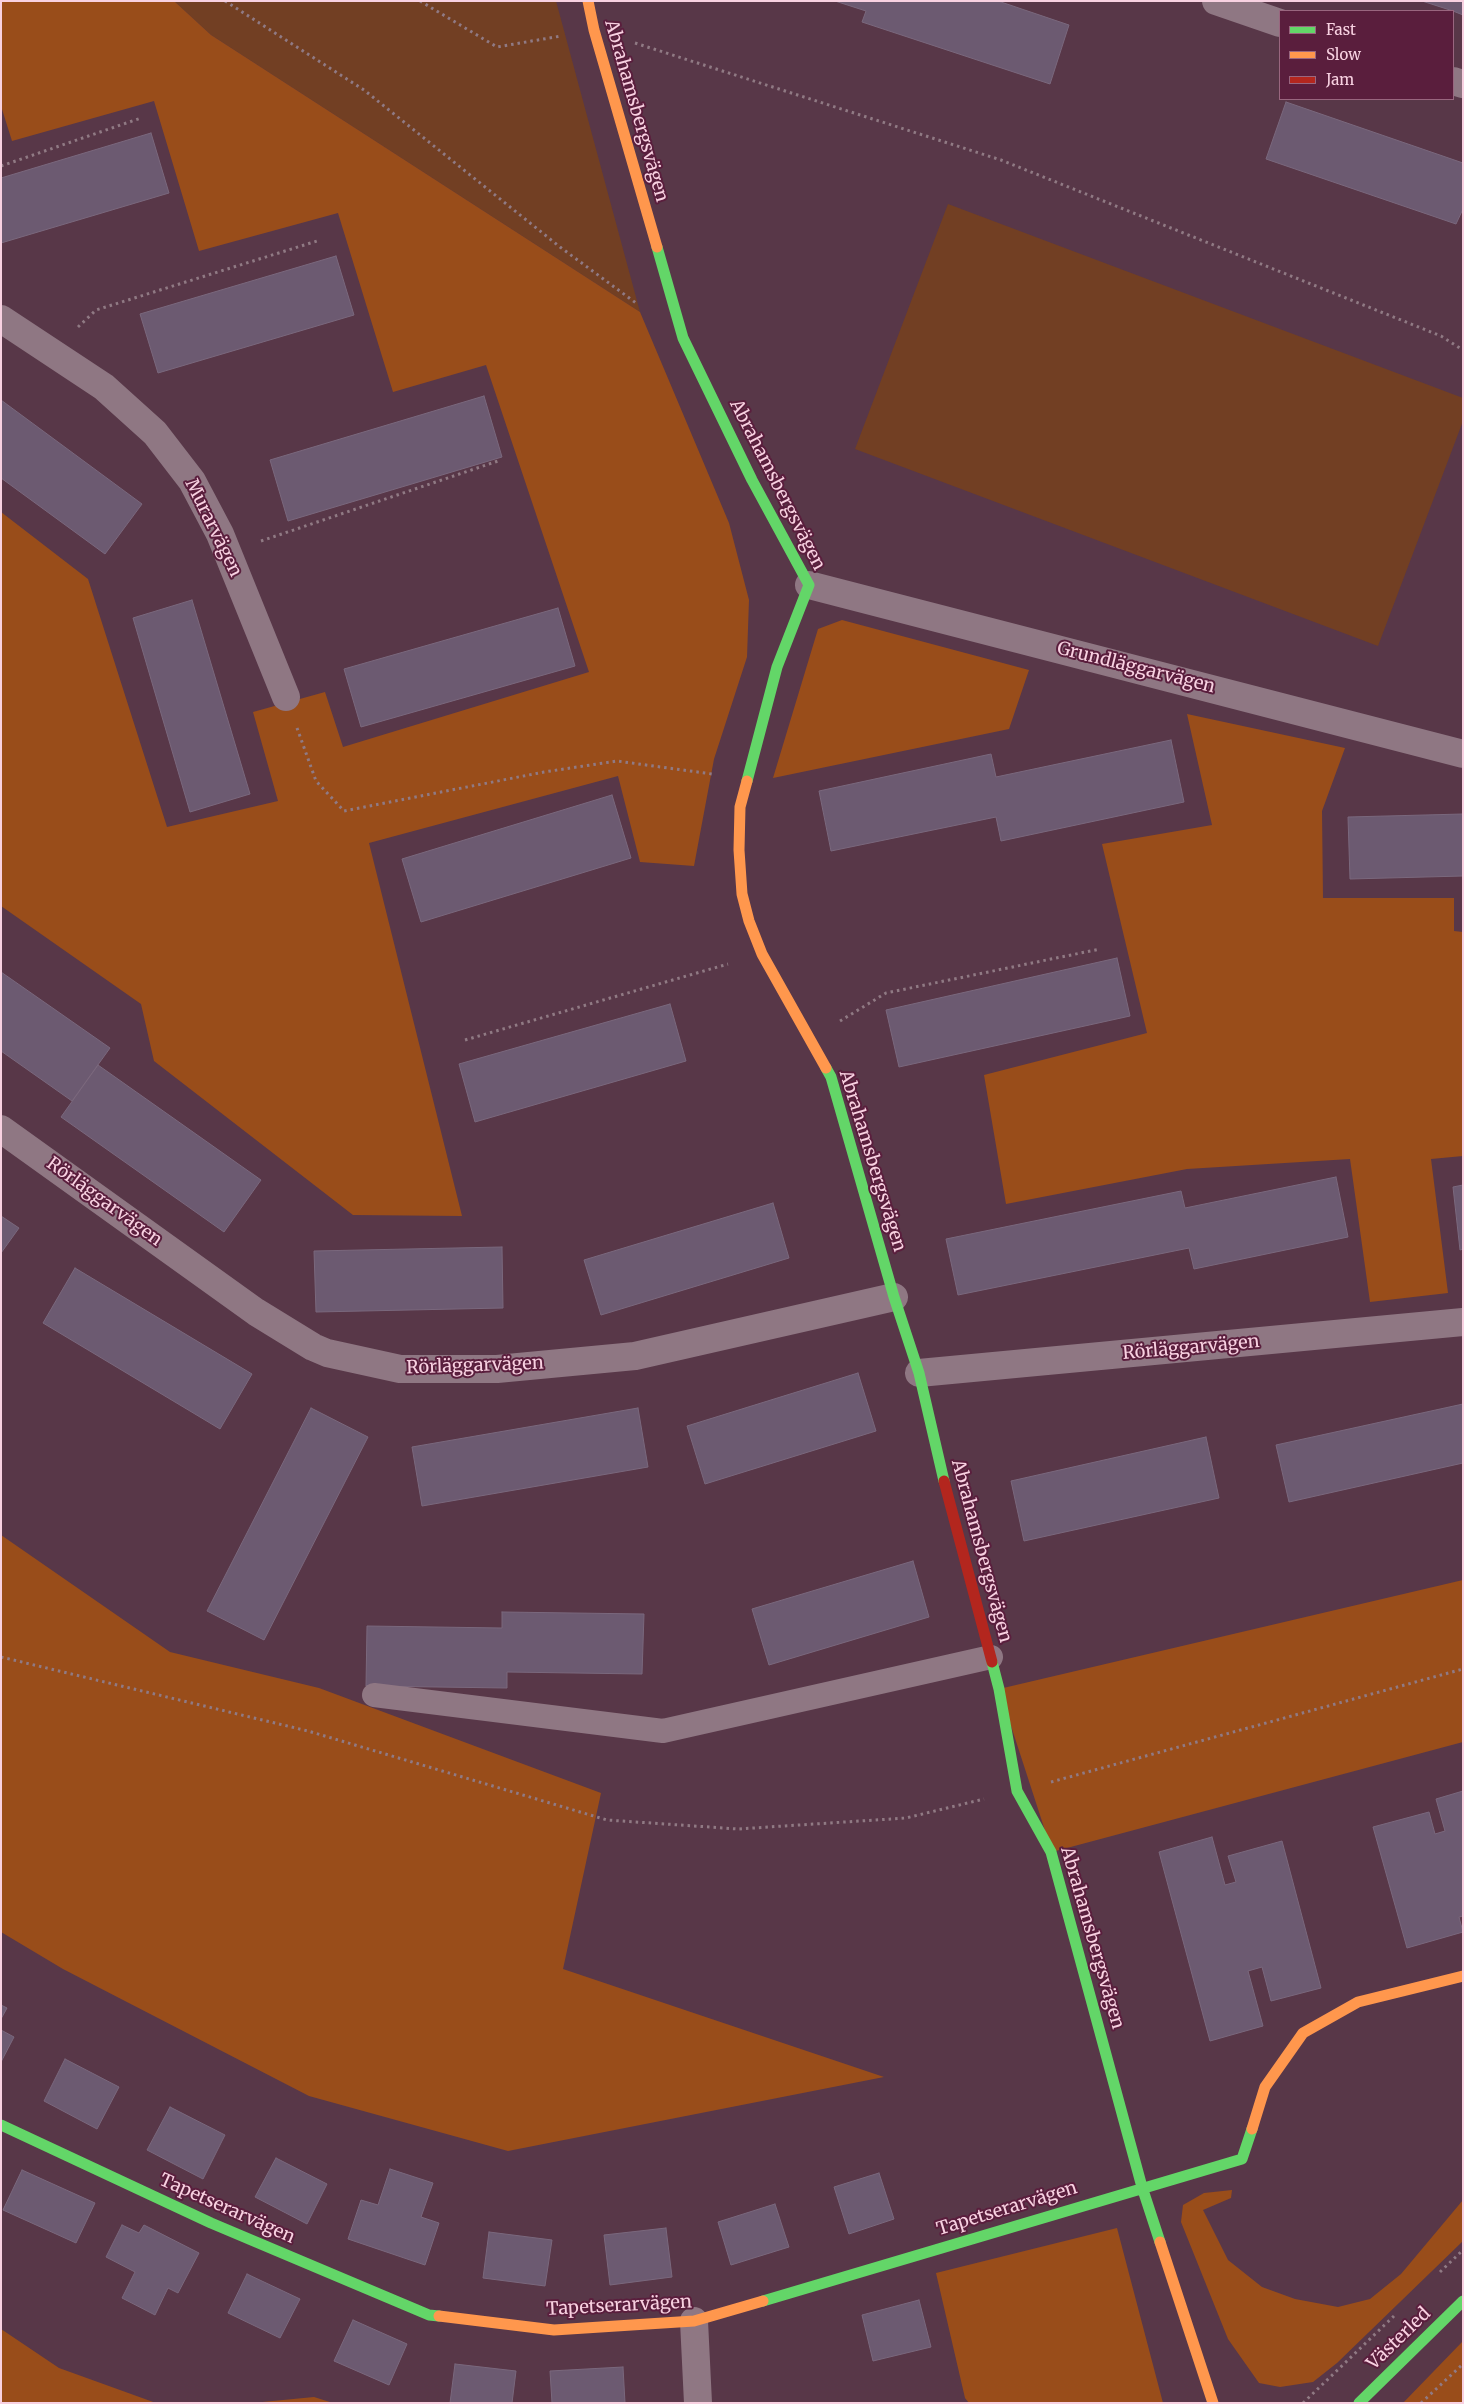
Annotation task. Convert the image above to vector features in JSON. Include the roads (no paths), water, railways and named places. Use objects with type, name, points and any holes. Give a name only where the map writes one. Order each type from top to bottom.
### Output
[{"type":"street","name":"Abrahamsbergsvägen","points":[[588,1],[594,30],[683,338],[752,480],[809,585],[777,667],[740,807],[739,850],[742,894],[749,921],[762,954],[831,1077],[894,1297],[919,1373],[944,1480],[999,1689],[1017,1791],[1052,1852],[1142,2187],[1213,2403]]},
{"type":"street","points":[[1216,1],[1279,23]]},
{"type":"street","name":"Murarvägen","points":[[1,319],[104,387],[155,433],[192,481],[227,552],[286,697]]},
{"type":"street","name":"Grundläggarvägen","points":[[809,585],[1463,754]]},
{"type":"street","name":"Rörläggarvägen","points":[[1,1129],[256,1312],[327,1353],[400,1370],[496,1369],[635,1356],[894,1297]]},
{"type":"street","name":"Rörläggarvägen","points":[[919,1373],[1463,1322]]},
{"type":"street","points":[[1142,2187],[1242,2159],[1265,2087],[1303,2033],[1358,2002],[1463,1976]]},
{"type":"street","name":"Tapetserarvägen","points":[[1,2125],[211,2222],[429,2315],[554,2330],[694,2321],[1142,2187]]},
{"type":"street","name":"Västerled","points":[[1359,2403],[1463,2301]]},
{"type":"street","points":[[694,2321],[698,2403]]},
{"type":"lane","points":[[374,1695],[663,1731],[991,1657]]}]
